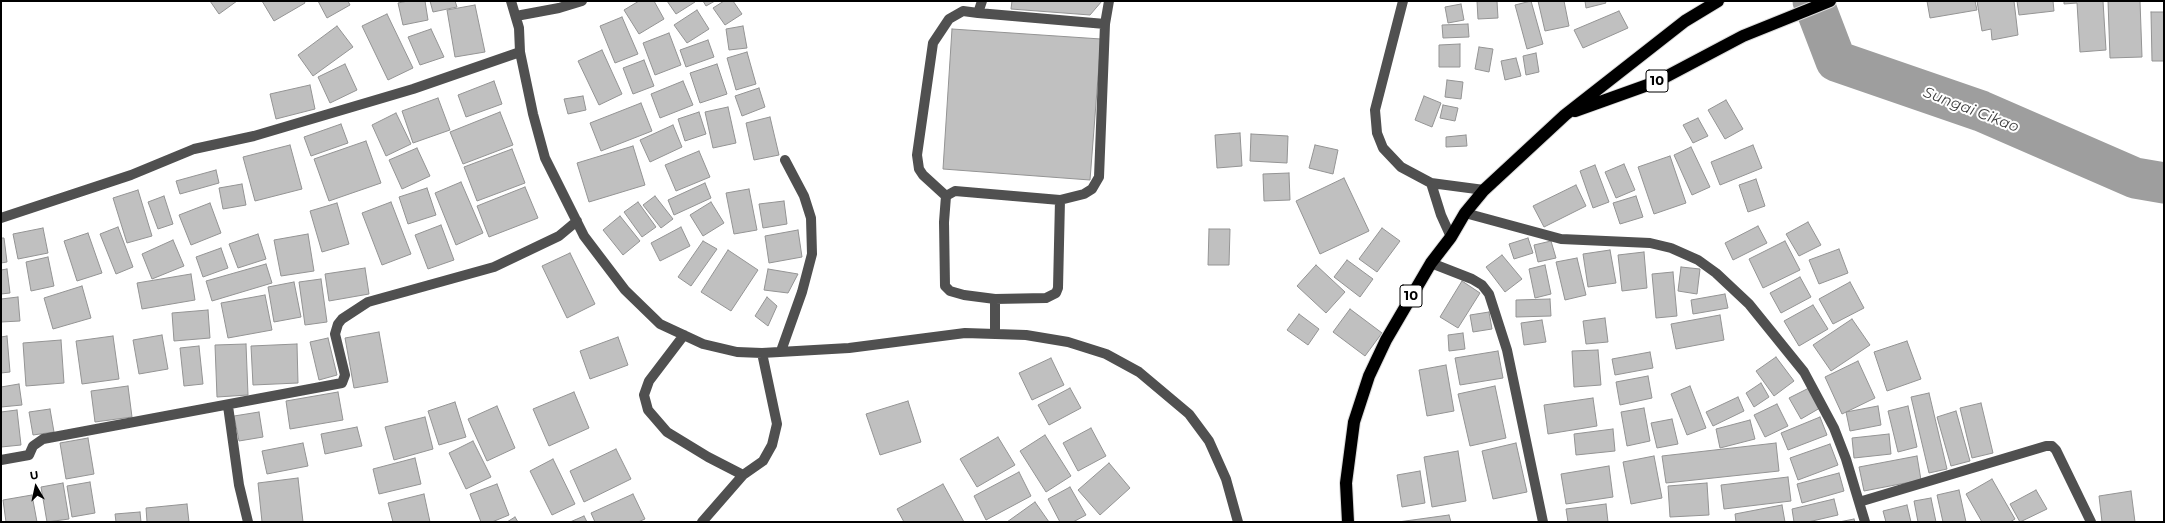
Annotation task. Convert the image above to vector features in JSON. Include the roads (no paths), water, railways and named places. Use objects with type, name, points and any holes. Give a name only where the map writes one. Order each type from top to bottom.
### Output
[{"type":"highway","name":"10","points":[[1348,522],[1346,483],[1354,422],[1369,376],[1386,340],[1431,263],[1451,237],[1465,213],[1484,190],[1564,115],[1684,21],[1718,1]]},
{"type":"highway","name":"10","points":[[1564,115],[1656,82],[1743,36],[1830,1]]},
{"type":"street","points":[[511,1],[516,16],[520,52],[533,114],[545,158],[584,236],[625,290],[660,324],[703,344],[737,352],[762,353],[849,348],[966,333],[994,333],[1026,334],[1068,342],[1106,354],[1139,372],[1189,414],[1209,441],[1226,479],[1238,522]]},
{"type":"street","points":[[516,16],[559,8],[582,1]]},
{"type":"street","points":[[978,13],[982,1]]},
{"type":"street","points":[[946,196],[955,192],[1060,200],[1084,194],[1092,189],[1099,178],[1105,24],[1109,1]]},
{"type":"street","points":[[1403,1],[1375,110],[1377,133],[1383,148],[1400,167],[1431,183],[1484,190]]},
{"type":"street","points":[[946,196],[922,175],[919,168],[918,155],[933,43],[948,19],[963,11],[1105,24]]},
{"type":"street","points":[[1,218],[131,175],[194,149],[254,136],[398,93],[520,52]]},
{"type":"street","points":[[781,351],[802,292],[812,254],[810,218],[804,196],[784,160]]},
{"type":"street","points":[[1431,183],[1441,215],[1451,237]]},
{"type":"street","points":[[946,196],[944,222],[945,286],[950,291],[964,295],[995,299],[1046,298],[1056,293],[1058,288],[1060,200]]},
{"type":"street","points":[[1465,213],[1561,239],[1650,243],[1671,248],[1698,260],[1716,273],[1749,304],[1804,372],[1834,428],[1846,459],[1865,522]]},
{"type":"street","points":[[1,460],[29,455],[33,446],[43,439],[228,406],[342,383],[345,375],[335,334],[338,324],[342,319],[368,302],[494,267],[559,236],[577,221]]},
{"type":"street","points":[[1431,263],[1472,279],[1482,285],[1489,294],[1507,350],[1543,522]]},
{"type":"street","points":[[994,333],[995,299]]},
{"type":"street","points":[[684,335],[649,381],[644,395],[648,410],[667,432],[708,457],[744,475]]},
{"type":"street","points":[[702,522],[744,475],[763,461],[772,445],[777,424],[762,353]]},
{"type":"street","points":[[228,406],[240,486],[248,522]]},
{"type":"street","points":[[1859,502],[2035,448],[2052,446],[2059,455],[2091,522]]},
{"type":"waterway","name":"Sungai Cikao","points":[[1813,1],[1836,61],[1981,111],[2135,178],[2164,183]]}]
